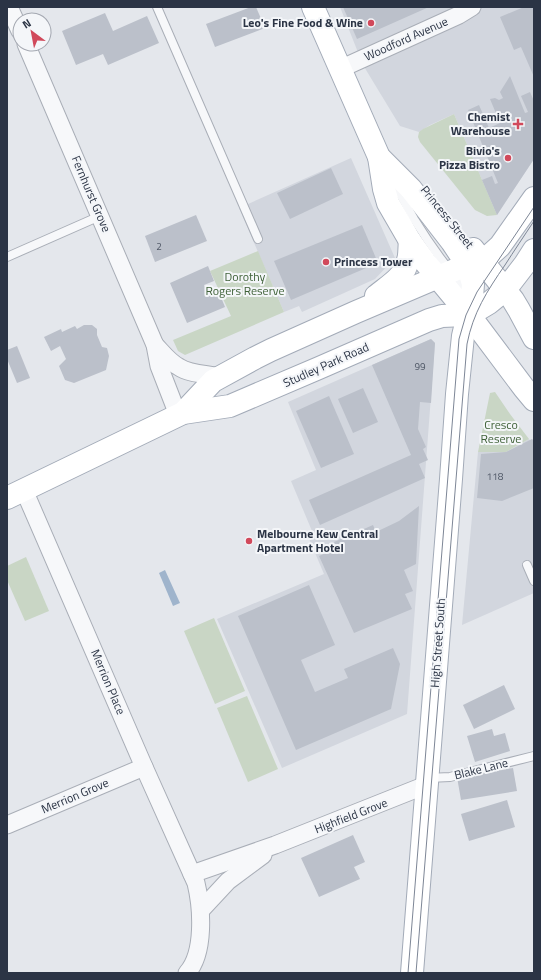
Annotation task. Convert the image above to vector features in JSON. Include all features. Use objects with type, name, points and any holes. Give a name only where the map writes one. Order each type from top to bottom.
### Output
[{"type":"main road","name":"Princess Street","points":[[313,7],[379,157],[384,189],[388,203],[410,241],[459,269],[505,290],[529,325]]},
{"type":"main road","name":"Princess Street","points":[[379,157],[423,186],[474,307],[504,361],[534,400]]},
{"type":"main road","name":"Studley Park Road","points":[[181,414],[213,381],[271,350],[493,254],[534,198]]},
{"type":"main road","points":[[356,312],[402,274],[409,259],[410,241]]},
{"type":"main road","points":[[474,307],[489,303],[505,290],[534,250]]},
{"type":"main road","name":"High Street South","points":[[412,973],[457,394],[462,343],[474,307],[473,284],[459,269]]},
{"type":"main road","name":"Studley Park Road","points":[[16,494],[181,414],[230,406],[429,320],[442,316],[464,315],[474,307]]},
{"type":"street","name":"Woodford Avenue","points":[[340,69],[459,15],[472,7]]},
{"type":"street","name":"Fernhurst Grove","points":[[29,52],[155,345],[164,382],[181,414]]},
{"type":"street","name":"Fernhurst Grove","points":[[155,345],[180,368],[187,371],[220,377]]},
{"type":"street","name":"Merrion Place","points":[[16,494],[144,767],[192,874]]},
{"type":"street","name":"Merrion Grove","points":[[7,825],[144,767]]},
{"type":"street","name":"Highfield Grove","points":[[192,874],[275,846],[427,782]]},
{"type":"street","name":"Highfield Grove","points":[[201,910],[228,881],[275,846]]},
{"type":"street","points":[[187,973],[191,969],[197,957],[200,943],[201,910],[199,894],[192,874]]},
{"type":"lane","points":[[157,7],[258,240]]},
{"type":"lane","points":[[379,157],[414,219],[459,269]]},
{"type":"lane","points":[[7,258],[100,216]]},
{"type":"lane","points":[[527,565],[534,581]]},
{"type":"lane","name":"Blake Lane","points":[[427,782],[534,756]]},
{"type":"shaded area","points":[[340,7],[534,7],[534,159],[497,215],[454,114],[419,132],[400,126],[363,65]]},
{"type":"shaded area","points":[[351,158],[395,258],[375,279],[302,312],[299,306],[284,312],[239,208]]},
{"type":"shaded area","points":[[431,339],[435,343],[407,714],[282,768],[217,619],[324,574],[307,534],[312,531],[291,481],[316,470],[288,402]]},
{"type":"shaded area","points":[[529,439],[534,445],[534,593],[462,625],[478,452],[506,452]]},
{"type":"green space","points":[[454,114],[497,215],[487,216],[475,210],[420,142],[418,137],[419,132]]},
{"type":"green space","name":"Dorothy Rogers Reserve","points":[[258,251],[284,312],[185,355],[178,351],[173,340],[231,316],[210,271]]},
{"type":"green space","name":"Cresco Reserve","points":[[495,392],[529,439],[506,452],[478,452],[490,393]]},
{"type":"green space","points":[[26,557],[49,611],[25,621],[7,580],[7,566]]},
{"type":"green space","points":[[214,618],[245,691],[215,704],[184,631]]},
{"type":"green space","points":[[247,696],[278,769],[248,782],[217,708]]},
{"type":"water","points":[[165,570],[180,603],[173,606],[159,573]]},
{"type":"building","points":[[251,7],[256,7],[265,28],[215,47],[206,24]]},
{"type":"building","name":"Leo's Fine Food & Wine","points":[[343,7],[429,7],[357,39]]},
{"type":"building","points":[[524,7],[534,7],[534,77],[521,47],[514,50],[500,17]]},
{"type":"building","points":[[105,13],[113,31],[147,16],[159,43],[108,65],[103,54],[76,65],[62,31]]},
{"type":"building","points":[[510,76],[525,113],[528,112],[521,96],[530,92],[534,101],[534,159],[497,215],[482,180],[492,176],[495,184],[498,183],[468,110],[479,105],[489,128],[500,123],[490,99],[495,98],[499,100],[503,98],[500,92]]},
{"type":"building","points":[[331,168],[343,194],[290,219],[277,193]]},
{"type":"building","points":[[196,215],[207,241],[155,262],[145,236]]},
{"type":"building","name":"Princess Tower","points":[[362,225],[378,263],[291,300],[274,261]]},
{"type":"building","points":[[208,266],[214,281],[204,285],[208,294],[218,290],[225,307],[187,323],[170,283]]},
{"type":"building","points":[[84,325],[92,325],[97,329],[97,335],[102,347],[107,348],[109,356],[106,370],[74,383],[65,380],[59,366],[66,359],[60,346],[51,351],[44,337],[61,329],[62,332],[75,326],[77,329]]},
{"type":"building","points":[[431,339],[435,343],[431,403],[420,402],[418,429],[426,447],[423,449],[428,460],[419,464],[425,478],[320,525],[309,500],[411,455],[372,365]]},
{"type":"building","points":[[17,346],[30,378],[17,383],[7,359],[7,350]]},
{"type":"building","points":[[363,388],[378,422],[353,433],[338,399]]},
{"type":"building","points":[[329,396],[354,454],[321,468],[296,411]]},
{"type":"building","points":[[532,439],[534,441],[534,488],[502,501],[477,498],[481,454],[506,452]]},
{"type":"building","points":[[419,506],[416,564],[404,570],[413,591],[405,594],[412,609],[354,633],[319,556],[337,548],[334,542],[373,525],[376,532],[399,521]]},
{"type":"building","points":[[309,585],[335,645],[301,660],[315,692],[348,678],[344,669],[393,648],[400,664],[391,709],[296,750],[238,616]]},
{"type":"building","points":[[504,685],[515,709],[474,729],[463,705]]},
{"type":"building","points":[[492,729],[494,736],[505,733],[510,751],[475,762],[467,736]]},
{"type":"building","points":[[513,768],[517,791],[461,800],[457,777]]},
{"type":"building","points":[[507,800],[515,827],[469,841],[461,814]]},
{"type":"building","points":[[353,835],[365,862],[354,867],[360,879],[319,897],[301,858]]},
{"type":"tram line","points":[[408,973],[459,339],[466,315],[477,292],[534,207]]},
{"type":"tram line","points":[[416,973],[467,344],[477,312],[492,284],[534,221]]},
{"type":"place","name":"Leo's Fine Food & Wine","points":[[371,23]]},
{"type":"place","name":"Chemist Warehouse","points":[[518,124]]},
{"type":"place","name":"Bivio's Pizza Bistro","points":[[508,158]]},
{"type":"place","name":"Princess Tower","points":[[326,262]]},
{"type":"place","name":"Melbourne Kew Central Apartment Hotel","points":[[249,541]]}]
